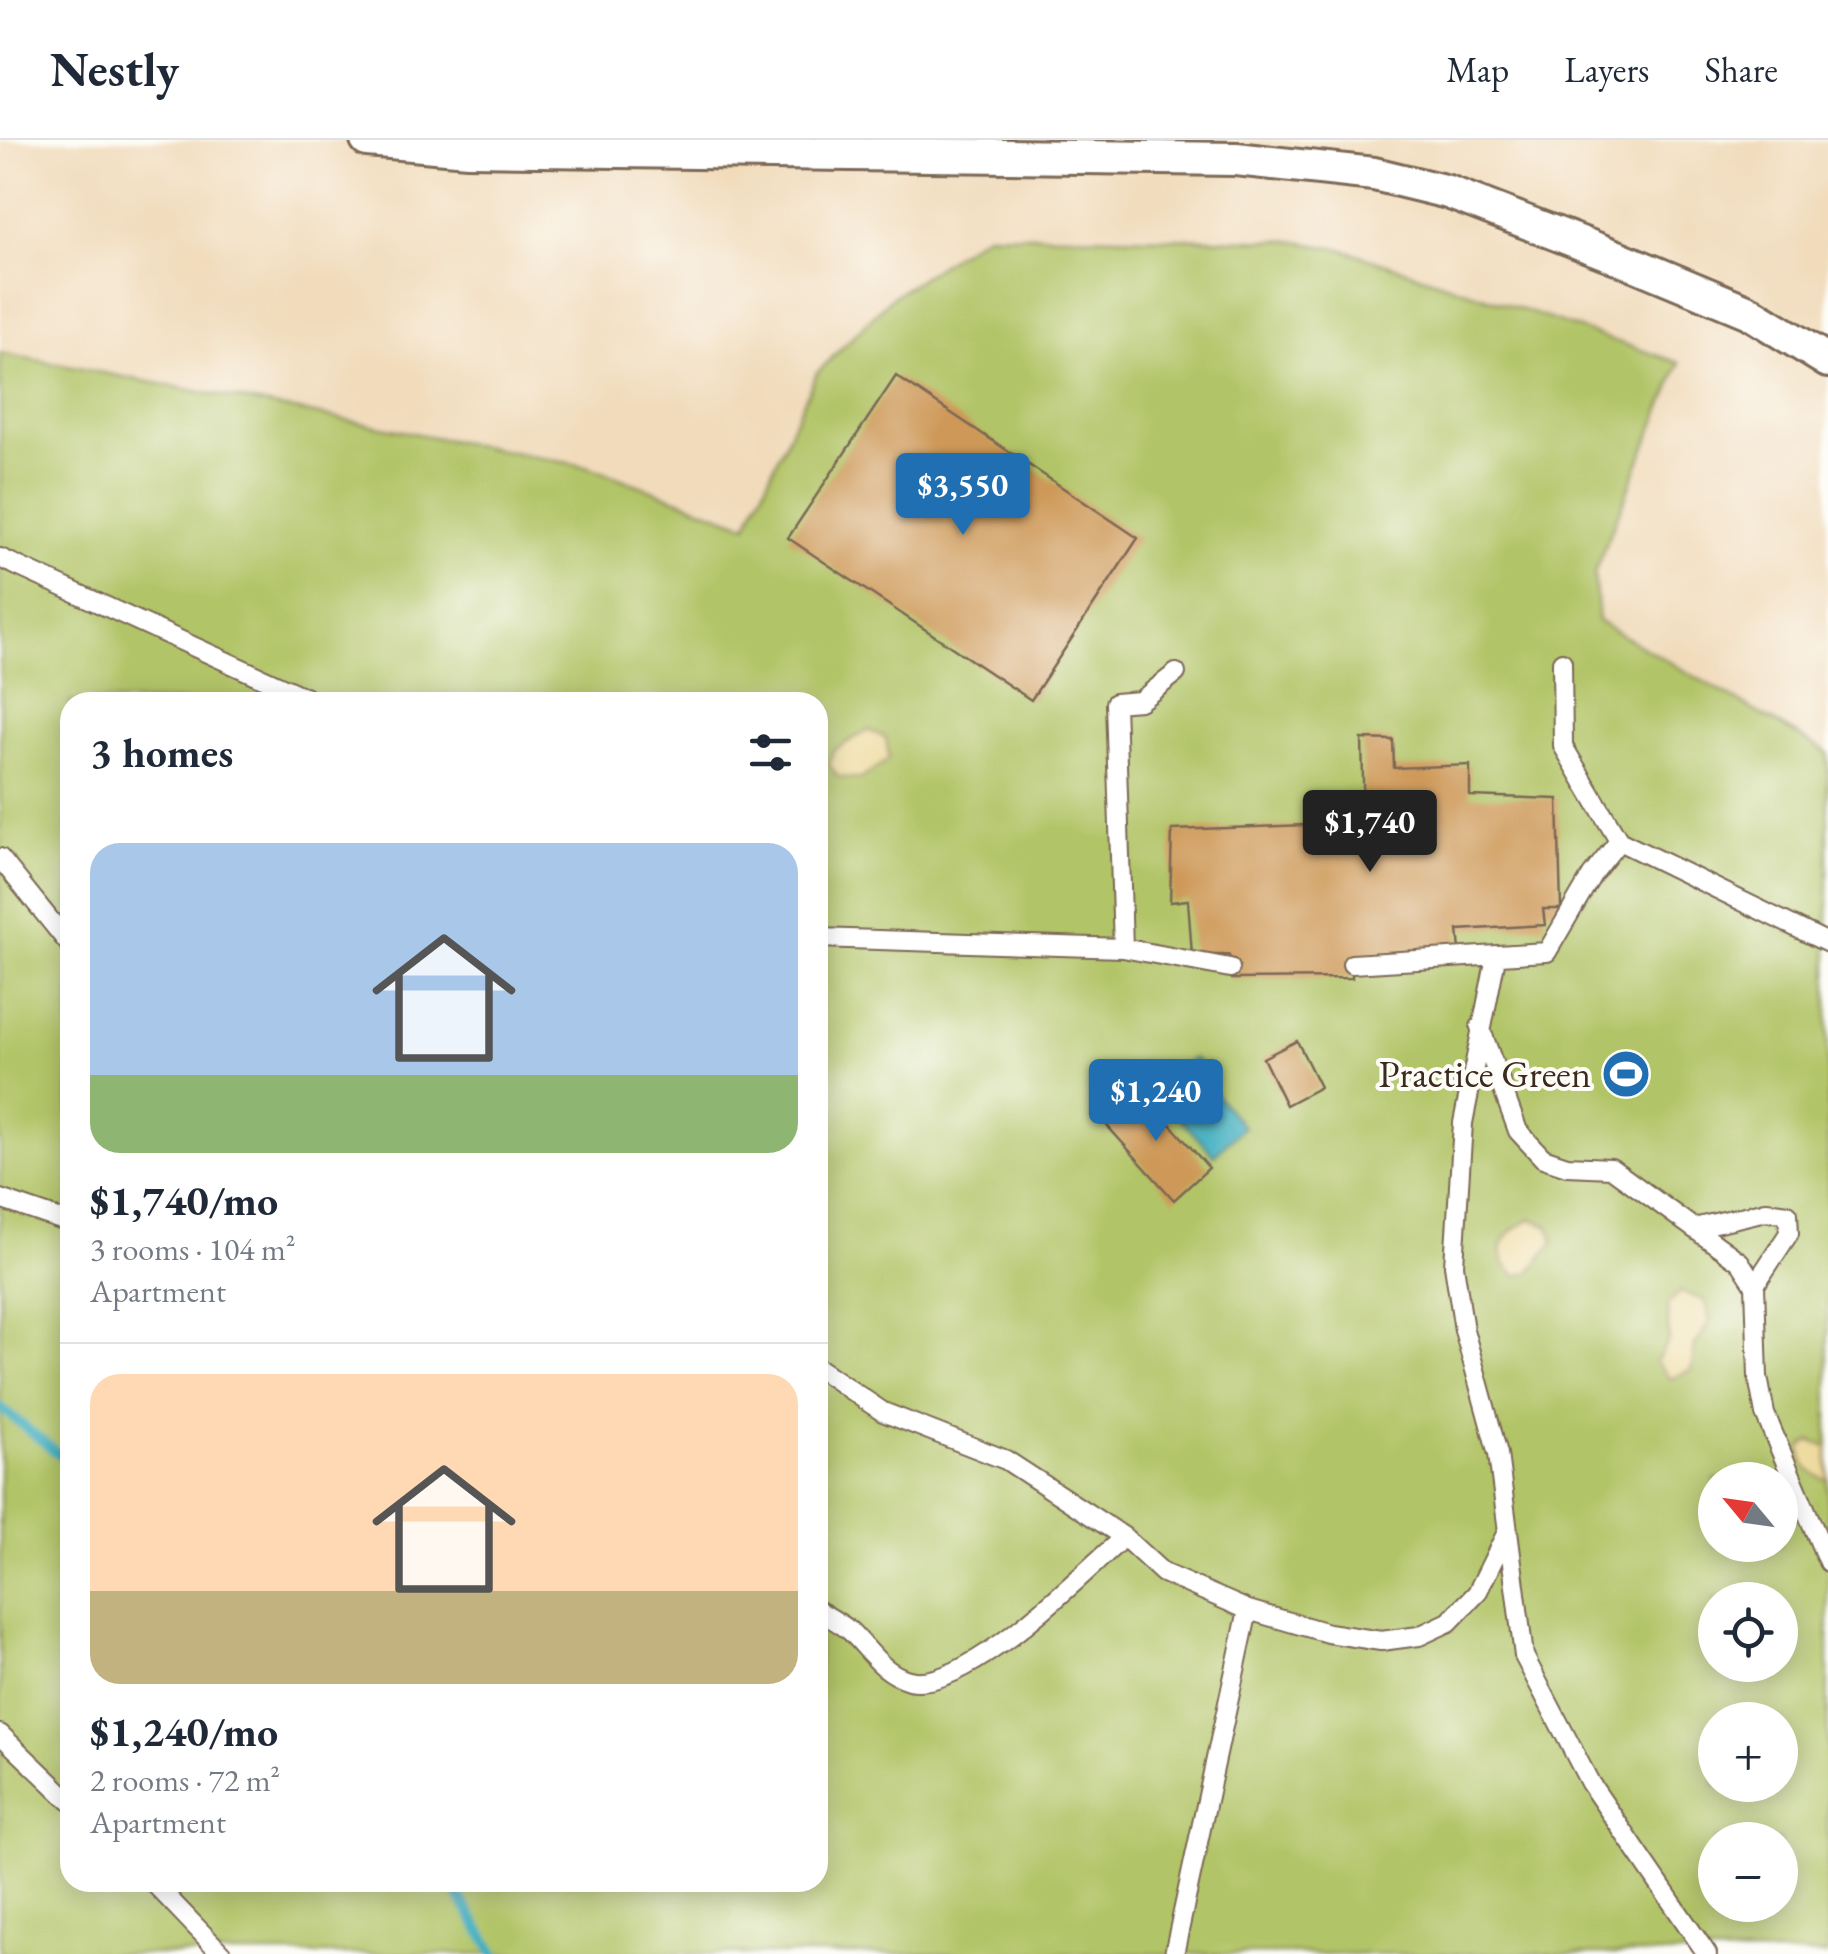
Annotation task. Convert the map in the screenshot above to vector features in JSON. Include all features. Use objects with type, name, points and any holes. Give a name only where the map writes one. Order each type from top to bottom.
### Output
[{"type":"street","points":[[367,140],[468,150],[654,145],[1237,149],[1448,192],[1749,312],[1828,361]]},
{"type":"lane","points":[[0,558],[294,692]]},
{"type":"lane","points":[[1562,662],[1563,746],[1619,841],[1828,942]]},
{"type":"lane","points":[[1123,948],[1115,703],[1140,701],[1176,673]]},
{"type":"lane","points":[[1352,964],[1547,952],[1592,876],[1619,841]]},
{"type":"lane","points":[[0,858],[60,933]]},
{"type":"lane","points":[[828,938],[1123,948],[1230,968]]},
{"type":"lane","points":[[1496,958],[1463,1123],[1454,1266],[1464,1330],[1498,1454],[1524,1656],[1544,1701],[1590,1783],[1707,1954]]},
{"type":"lane","points":[[1480,1026],[1518,1131],[1543,1158],[1568,1166],[1611,1168],[1740,1262],[1756,1284]]},
{"type":"lane","points":[[0,1199],[60,1220]]},
{"type":"lane","points":[[1694,1228],[1766,1211],[1788,1214],[1789,1233],[1756,1284],[1758,1377],[1765,1414],[1828,1562]]},
{"type":"lane","points":[[828,1375],[883,1412],[1006,1460],[1124,1537],[1164,1573],[1248,1610],[1328,1633],[1381,1641],[1419,1636],[1448,1622],[1476,1593],[1508,1530]]},
{"type":"lane","points":[[828,1617],[848,1630],[884,1668],[912,1681],[958,1674],[998,1647],[1124,1537]]},
{"type":"lane","points":[[1174,1954],[1248,1610]]},
{"type":"lane","points":[[0,1734],[60,1791]]},
{"type":"lane","points":[[163,1892],[222,1954]]},
{"type":"green space","points":[[986,234],[1290,241],[1342,249],[1680,363],[1594,573],[1598,621],[1828,753],[1828,1954],[0,1954],[0,353],[589,467],[747,525],[817,373],[891,298]]},
{"type":"sand","points":[[868,730],[886,738],[889,759],[861,779],[838,777],[829,765],[833,751]]},
{"type":"sand","points":[[1532,1219],[1549,1226],[1554,1242],[1530,1272],[1517,1276],[1503,1259],[1503,1243],[1514,1229]]},
{"type":"sand","points":[[1680,1292],[1704,1300],[1710,1321],[1695,1345],[1691,1370],[1670,1379],[1656,1362],[1669,1339],[1667,1305]]},
{"type":"sand","points":[[1810,1441],[1828,1446],[1828,1480],[1805,1464],[1802,1447]]},
{"type":"water","points":[[1193,1058],[1206,1070],[1200,1076],[1243,1127],[1214,1155],[1160,1097],[1183,1076],[1179,1071]]},
{"type":"building","points":[[896,376],[1138,538],[1031,700],[788,538]]},
{"type":"building","points":[[1362,739],[1393,740],[1394,768],[1470,765],[1470,796],[1558,799],[1561,909],[1543,909],[1545,925],[1458,930],[1460,950],[1352,956],[1352,978],[1231,979],[1229,955],[1192,955],[1188,900],[1170,902],[1172,830],[1364,823]]},
{"type":"building","points":[[1297,1041],[1320,1087],[1286,1105],[1263,1058]]},
{"type":"building","points":[[1138,1088],[1209,1168],[1174,1200],[1102,1120]]},
{"type":"waterway","points":[[0,1407],[60,1455]]},
{"type":"waterway","points":[[456,1892],[495,1954]]},
{"type":"place","name":"Practice Green","points":[[1626,1074]]}]
